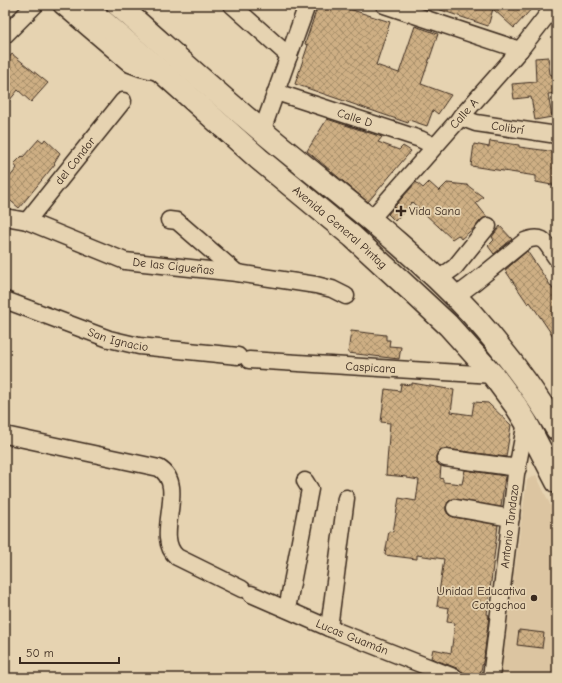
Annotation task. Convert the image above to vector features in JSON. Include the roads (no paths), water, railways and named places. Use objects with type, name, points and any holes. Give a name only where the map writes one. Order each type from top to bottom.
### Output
[{"type":"highway","name":"Avenida General Pintag","points":[[84,5],[352,238],[417,296],[464,342],[493,375],[516,406],[526,422],[557,482]]},
{"type":"highway","name":"Avenida General Pintag","points":[[118,5],[262,131],[411,255],[455,297],[499,345],[523,377],[557,429]]},
{"type":"street","points":[[5,35],[35,5]]},
{"type":"street","points":[[61,5],[130,64],[163,73]]},
{"type":"street","points":[[232,5],[289,56]]},
{"type":"street","points":[[262,131],[307,5]]},
{"type":"street","points":[[384,5],[520,50]]},
{"type":"street","name":"Calle A","points":[[370,220],[520,50],[556,5]]},
{"type":"street","name":"Calle D","points":[[276,92],[420,139],[434,146]]},
{"type":"street","name":"del Condor","points":[[27,221],[123,102]]},
{"type":"street","name":"Colibrí","points":[[460,117],[476,123],[556,134]]},
{"type":"street","name":"De las Cigueñas","points":[[5,217],[27,221],[125,261],[236,273],[316,285],[332,289],[346,296]]},
{"type":"street","points":[[169,220],[177,221],[236,273]]},
{"type":"street","points":[[437,280],[455,267],[488,226]]},
{"type":"street","points":[[455,297],[525,240],[539,237],[557,259]]},
{"type":"street","name":"San Ignacio","points":[[5,300],[109,339],[138,346],[243,358]]},
{"type":"street","name":"Caspicara","points":[[243,358],[493,375]]},
{"type":"street","name":"Antonio Tandazo","points":[[491,678],[511,518],[526,422]]},
{"type":"street","name":"Lucas Guamán","points":[[5,435],[159,468],[164,472],[170,481],[172,500],[168,540],[172,552],[177,557],[246,592],[329,628],[456,678]]},
{"type":"street","points":[[445,458],[518,468]]},
{"type":"street","points":[[287,609],[310,489],[304,482]]},
{"type":"street","points":[[329,628],[346,498]]},
{"type":"street","points":[[455,508],[511,518]]},
{"type":"place","name":"Vida Sana","points":[[401,211]]},
{"type":"place","name":"Unidad Educativa Cotogchoa","points":[[534,598]]}]
